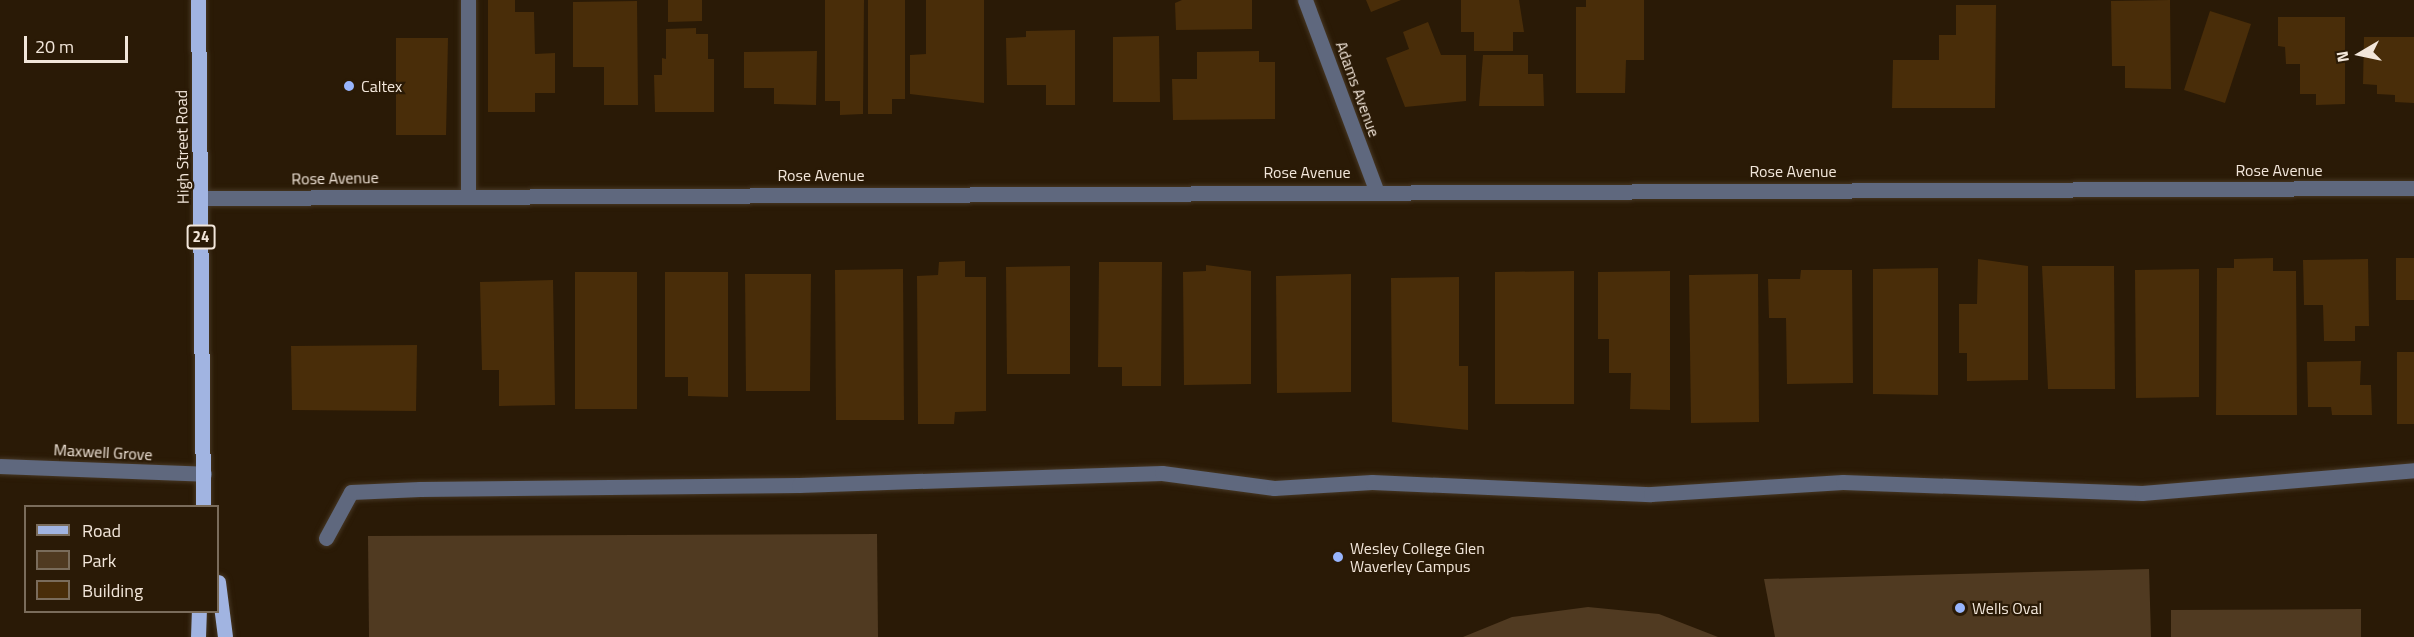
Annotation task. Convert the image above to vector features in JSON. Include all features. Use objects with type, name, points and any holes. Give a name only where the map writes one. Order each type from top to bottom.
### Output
[{"type":"main road","name":"High Street Road","points":[[198,0],[204,474],[202,505]]},
{"type":"main road","name":"High Street Road","points":[[204,474],[208,505]]},
{"type":"main road","points":[[219,590],[225,637]]},
{"type":"main road","points":[[198,637],[199,613]]},
{"type":"street","points":[[468,0],[468,194]]},
{"type":"street","name":"Adams Avenue","points":[[1305,0],[1376,190]]},
{"type":"street","name":"Rose Avenue","points":[[201,198],[468,194],[2414,188]]},
{"type":"street","name":"Maxwell Grove","points":[[0,465],[204,474]]},
{"type":"street","points":[[326,538],[351,492],[420,489],[799,485],[1162,473],[1274,488],[1372,482],[1652,494],[1843,482],[2142,493],[2414,470]]},
{"type":"green space","points":[[877,534],[878,637],[369,637],[368,536]]},
{"type":"green space","name":"Wells Oval","points":[[2149,569],[2151,637],[1775,637],[1764,579]]},
{"type":"green space","points":[[1588,607],[1659,614],[1718,637],[1463,637],[1512,617]]},
{"type":"green space","points":[[2361,609],[2361,637],[2171,637],[2171,610]]},
{"type":"building","points":[[488,0],[515,0],[515,12],[534,12],[535,54],[555,53],[555,93],[535,93],[535,112],[488,112]]},
{"type":"building","points":[[668,0],[702,0],[702,21],[668,22]]},
{"type":"building","points":[[825,0],[864,0],[863,114],[840,115],[840,101],[825,101]]},
{"type":"building","points":[[868,0],[905,0],[905,99],[892,99],[892,114],[868,114]]},
{"type":"building","points":[[926,0],[984,0],[984,103],[910,94],[910,55],[926,54]]},
{"type":"building","points":[[1182,0],[1252,0],[1252,29],[1176,30],[1175,3]]},
{"type":"building","points":[[1366,0],[1401,0],[1371,12]]},
{"type":"building","points":[[1461,0],[1519,0],[1524,32],[1513,32],[1513,51],[1474,51],[1474,32],[1461,32]]},
{"type":"building","points":[[1586,0],[1644,0],[1644,60],[1626,60],[1625,93],[1576,93],[1576,7],[1586,7]]},
{"type":"building","points":[[2170,0],[2171,89],[2125,88],[2125,66],[2112,66],[2111,1]]},
{"type":"building","points":[[637,1],[638,105],[604,105],[604,67],[573,67],[573,2]]},
{"type":"building","points":[[1956,5],[1996,5],[1995,108],[1892,108],[1893,60],[1939,60],[1939,35],[1956,35]]},
{"type":"building","points":[[2210,11],[2251,24],[2225,103],[2184,90]]},
{"type":"building","points":[[2278,17],[2345,17],[2345,104],[2316,105],[2316,94],[2300,94],[2300,64],[2286,64],[2285,47],[2278,46]]},
{"type":"building","points":[[1428,22],[1441,55],[1466,55],[1466,101],[1405,107],[1386,58],[1409,49],[1403,32]]},
{"type":"building","points":[[696,28],[696,34],[708,34],[708,59],[714,59],[714,112],[655,112],[654,75],[662,75],[662,58],[666,59],[666,29]]},
{"type":"building","points":[[1075,30],[1075,105],[1046,105],[1046,85],[1007,85],[1006,38],[1026,37],[1026,31]]},
{"type":"building","points":[[1159,36],[1160,102],[1113,102],[1113,37]]},
{"type":"building","points":[[2364,37],[2414,37],[2414,103],[2395,102],[2395,95],[2377,94],[2377,85],[2363,84]]},
{"type":"building","points":[[396,38],[448,38],[446,135],[396,135]]},
{"type":"building","points":[[817,51],[816,105],[774,104],[774,88],[744,88],[744,52]]},
{"type":"building","points":[[1259,51],[1259,62],[1275,62],[1275,119],[1173,120],[1172,79],[1197,79],[1197,52]]},
{"type":"building","points":[[1483,55],[1528,55],[1528,74],[1543,74],[1544,106],[1479,106]]},
{"type":"building","points":[[2273,258],[2273,271],[2296,271],[2297,415],[2216,415],[2217,268],[2234,268],[2234,259]]},
{"type":"building","points":[[2396,258],[2414,258],[2414,300],[2396,300]]},
{"type":"building","points":[[1978,259],[2028,266],[2028,380],[1967,381],[1967,353],[1959,353],[1959,304],[1977,304]]},
{"type":"building","points":[[2368,259],[2369,326],[2355,326],[2355,341],[2324,341],[2323,305],[2304,305],[2303,260]]},
{"type":"building","points":[[965,261],[965,277],[986,277],[986,411],[955,412],[954,424],[918,424],[917,276],[938,275],[939,262]]},
{"type":"building","points":[[1099,262],[1162,262],[1161,386],[1122,386],[1122,367],[1098,367]]},
{"type":"building","points":[[1206,265],[1251,271],[1251,384],[1184,385],[1183,272],[1206,271]]},
{"type":"building","points":[[1070,266],[1070,374],[1007,374],[1006,267]]},
{"type":"building","points":[[2042,266],[2114,266],[2115,389],[2048,389]]},
{"type":"building","points":[[1938,268],[1938,395],[1873,394],[1873,269]]},
{"type":"building","points":[[903,269],[904,420],[836,420],[835,270]]},
{"type":"building","points":[[2199,269],[2199,397],[2136,398],[2135,270]]},
{"type":"building","points":[[1801,270],[1852,270],[1853,383],[1787,384],[1786,318],[1769,318],[1768,279],[1800,279]]},
{"type":"building","points":[[1574,271],[1574,404],[1495,404],[1495,272]]},
{"type":"building","points":[[1670,271],[1670,410],[1630,409],[1631,373],[1609,373],[1609,339],[1598,339],[1598,272]]},
{"type":"building","points":[[575,272],[637,272],[637,409],[575,409]]},
{"type":"building","points":[[665,272],[728,272],[728,397],[688,396],[688,377],[665,377]]},
{"type":"building","points":[[745,274],[811,274],[810,391],[746,391]]},
{"type":"building","points":[[1351,274],[1351,392],[1277,393],[1276,276]]},
{"type":"building","points":[[1758,274],[1759,422],[1691,423],[1689,275]]},
{"type":"building","points":[[1459,277],[1459,366],[1468,366],[1468,430],[1392,422],[1391,278]]},
{"type":"building","points":[[553,280],[555,405],[499,406],[499,370],[482,370],[480,282]]},
{"type":"building","points":[[417,345],[416,411],[292,410],[291,346]]},
{"type":"building","points":[[2397,352],[2414,352],[2414,424],[2397,424]]},
{"type":"building","points":[[2361,361],[2360,385],[2371,385],[2372,415],[2332,415],[2331,407],[2308,407],[2307,362]]},
{"type":"place","name":"Caltex","points":[[349,86]]},
{"type":"place","name":"Wesley College Glen Waverley Campus","points":[[1338,557]]},
{"type":"place","name":"Wells Oval","points":[[1960,608]]}]
